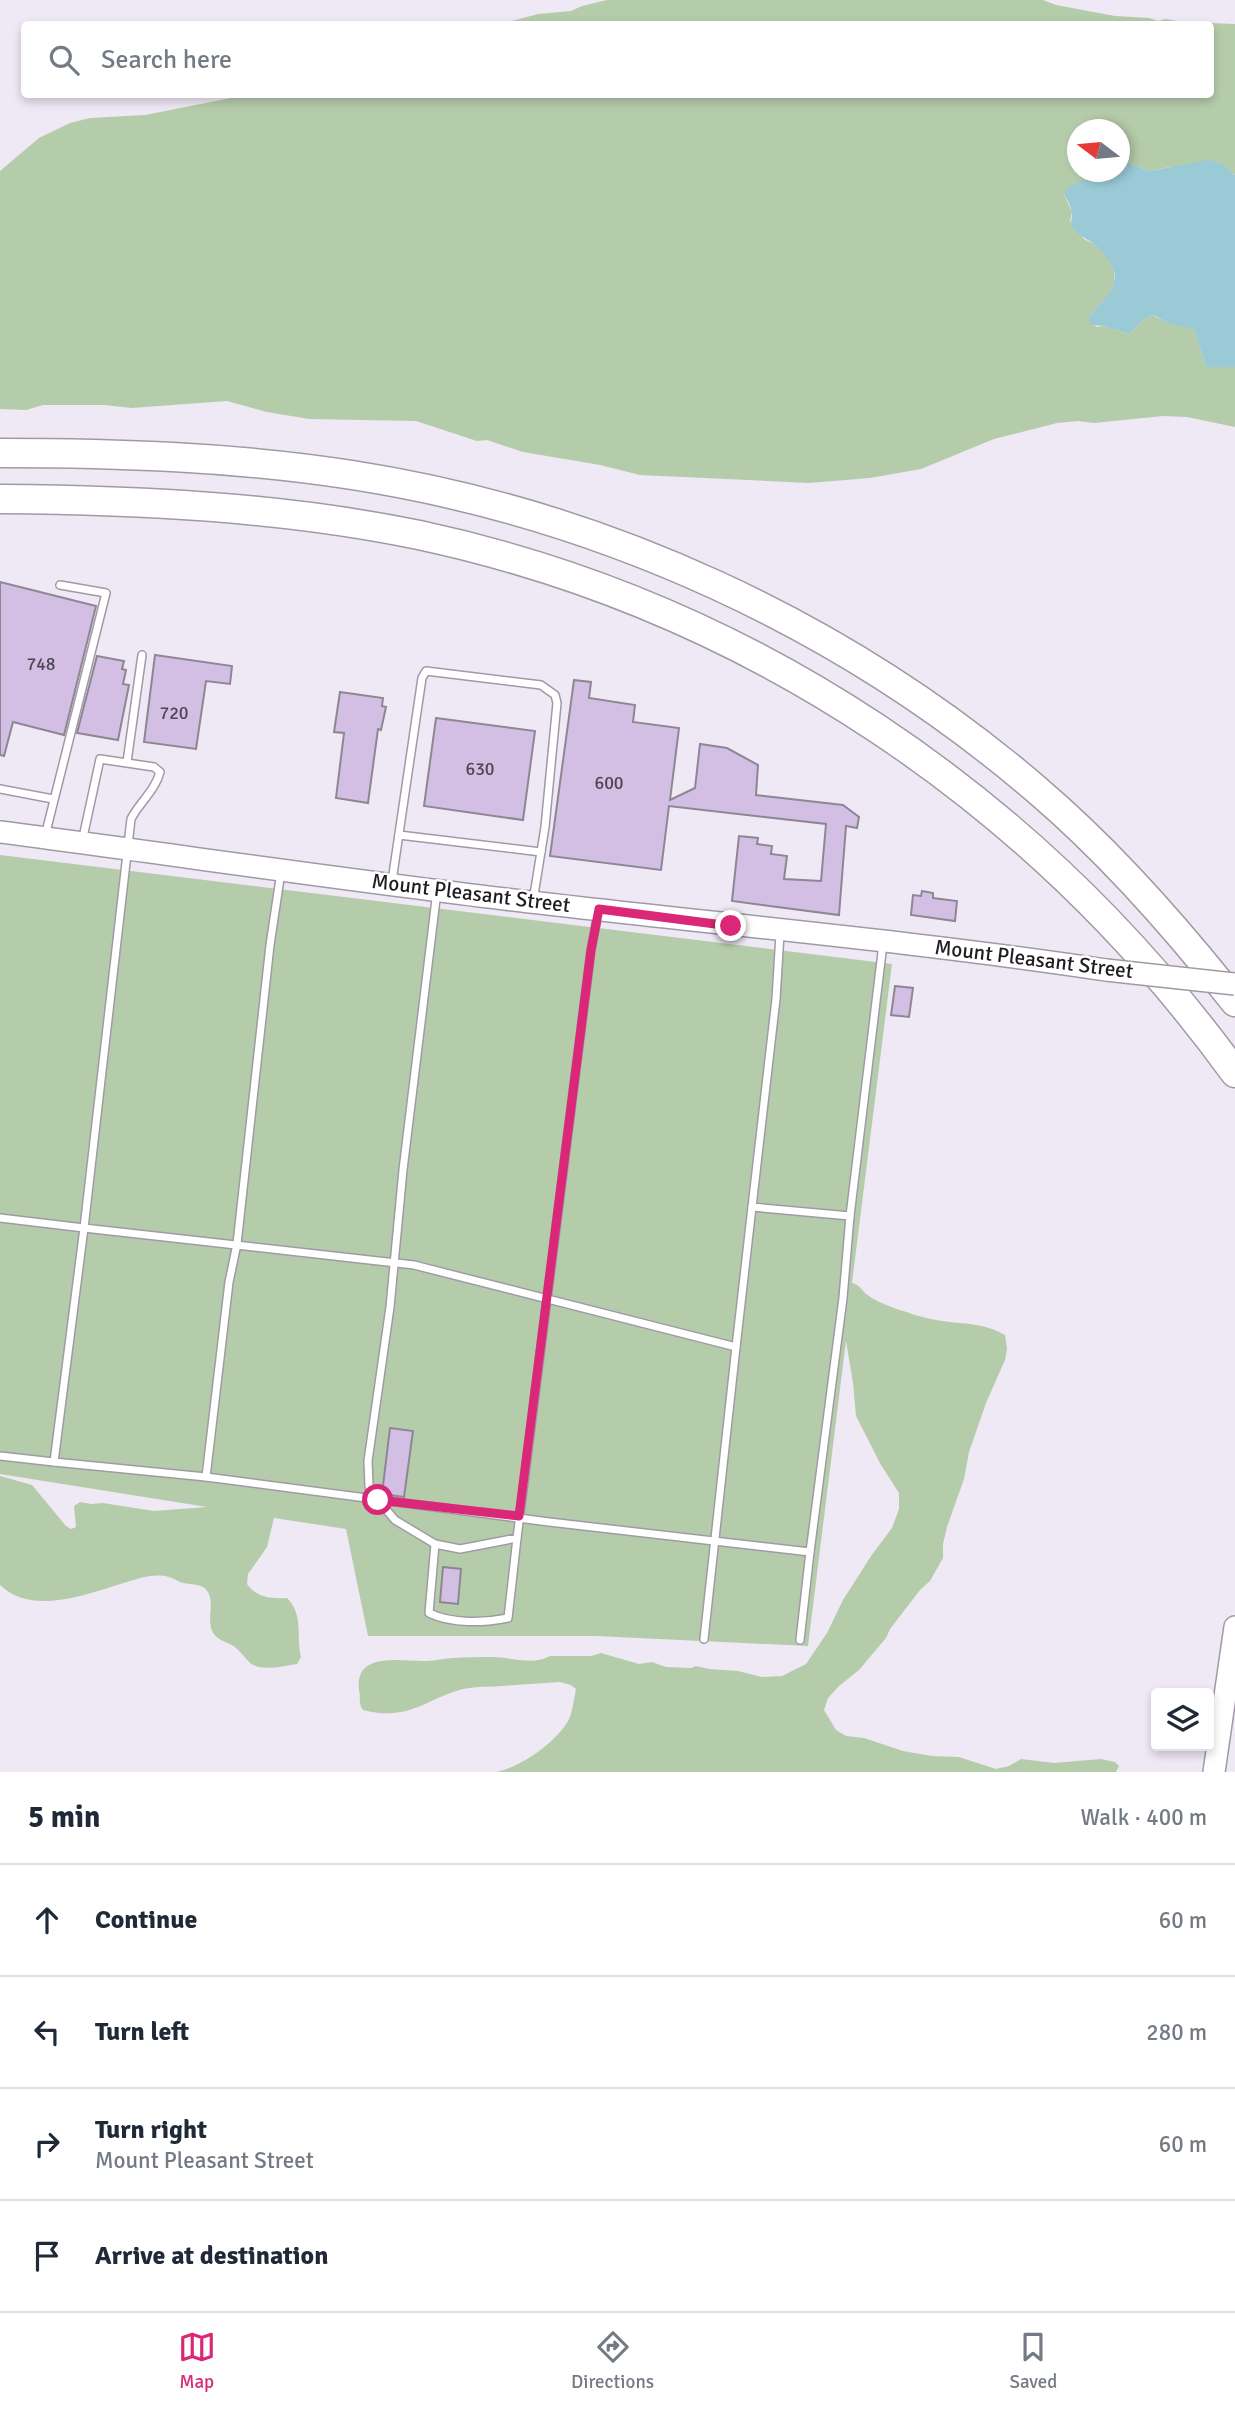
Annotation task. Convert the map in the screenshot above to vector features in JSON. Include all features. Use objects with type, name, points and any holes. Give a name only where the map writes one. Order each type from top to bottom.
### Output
[{"type":"highway","points":[[0,453],[186,458],[356,476],[433,491],[547,521],[616,544],[713,584],[781,617],[859,660],[923,702],[1011,768],[1122,870],[1235,1002]]},
{"type":"highway","points":[[0,499],[199,507],[303,517],[390,530],[497,554],[564,574],[702,630],[775,667],[868,721],[932,765],[995,815],[1055,869],[1134,949],[1235,1073]]},
{"type":"main road","name":"Mount Pleasant Street","points":[[0,832],[533,902],[884,940],[1106,970],[1235,984]]},
{"type":"main road","points":[[1214,1772],[1235,1627]]},
{"type":"lane","points":[[45,838],[106,593],[60,584]]},
{"type":"lane","points":[[127,762],[142,655]]},
{"type":"lane","points":[[392,883],[422,678],[426,671],[433,670],[541,685],[555,695],[557,703],[533,902]]},
{"type":"lane","points":[[54,1462],[131,819],[137,807],[157,783],[160,772],[154,767],[104,758],[98,763],[82,843]]},
{"type":"lane","points":[[0,789],[53,799]]},
{"type":"lane","points":[[399,835],[541,852]]},
{"type":"lane","points":[[206,1477],[229,1282],[237,1244],[268,958],[281,869]]},
{"type":"lane","points":[[437,890],[390,1307],[368,1461],[369,1486],[395,1520],[435,1544],[460,1549],[517,1538]]},
{"type":"lane","points":[[435,1544],[429,1613],[440,1618],[467,1621],[508,1618],[591,950],[599,909]]},
{"type":"lane","points":[[704,1639],[776,999],[780,930]]},
{"type":"lane","points":[[800,1640],[884,940]]},
{"type":"lane","points":[[752,1207],[850,1216]]},
{"type":"lane","points":[[0,1218],[414,1265],[736,1347]]},
{"type":"lane","points":[[0,1456],[206,1477],[810,1552]]},
{"type":"green space","points":[[607,0],[1043,0],[1115,16],[1158,21],[512,21],[538,14],[571,11]]},
{"type":"green space","points":[[1214,23],[1235,24],[1235,175],[1224,165],[1170,167],[1150,171],[1130,164],[1130,119],[1067,119],[1067,182],[1085,182],[1064,194],[1072,212],[1070,221],[1084,239],[1094,244],[1111,260],[1114,271],[1114,283],[1109,295],[1089,316],[1096,327],[1104,326],[1129,334],[1143,320],[1153,315],[1165,322],[1194,330],[1206,367],[1235,367],[1235,427],[1187,417],[1163,416],[1094,423],[1057,423],[994,439],[921,469],[870,478],[809,483],[640,475],[523,452],[487,440],[477,441],[416,421],[309,419],[267,412],[227,401],[132,408],[43,405],[26,410],[0,409],[0,171],[39,138],[70,123],[90,118],[145,115],[231,98],[1214,98]]},
{"type":"green space","points":[[0,855],[892,964],[852,1283],[875,1300],[906,1312],[930,1319],[990,1328],[1005,1335],[1007,1349],[969,1452],[964,1479],[947,1527],[943,1558],[930,1581],[920,1590],[886,1638],[859,1670],[828,1698],[824,1710],[836,1730],[846,1736],[864,1738],[903,1751],[959,1757],[996,1769],[1021,1759],[1054,1763],[1101,1759],[1115,1762],[1119,1766],[1116,1772],[496,1772],[527,1759],[558,1735],[570,1717],[576,1689],[560,1682],[478,1687],[462,1689],[397,1713],[381,1713],[361,1708],[360,1677],[364,1669],[382,1661],[499,1657],[529,1661],[550,1656],[591,1656],[601,1653],[639,1664],[652,1662],[666,1667],[696,1666],[762,1677],[782,1676],[806,1664],[827,1633],[843,1600],[892,1528],[899,1509],[899,1493],[856,1416],[846,1341],[808,1646],[596,1636],[368,1636],[346,1529],[274,1518],[267,1547],[248,1574],[247,1584],[260,1595],[287,1598],[296,1611],[301,1657],[297,1664],[266,1668],[250,1663],[235,1647],[218,1638],[213,1632],[210,1624],[211,1601],[206,1589],[169,1577],[148,1576],[79,1596],[45,1601],[13,1595],[0,1585],[0,1476],[32,1485],[71,1529],[76,1527],[74,1506],[80,1502],[154,1511],[207,1507],[0,1474]]},
{"type":"water","points":[[1208,160],[1224,165],[1235,175],[1235,367],[1206,367],[1194,330],[1167,323],[1153,315],[1143,320],[1129,334],[1091,325],[1089,316],[1111,290],[1114,274],[1112,265],[1105,256],[1072,227],[1071,209],[1064,194],[1071,186],[1081,182],[1130,182],[1130,164],[1150,171]]},
{"type":"building","points":[[0,582],[96,606],[64,735],[13,722],[4,756],[0,755]]},
{"type":"building","points":[[155,655],[232,666],[230,684],[206,681],[196,749],[144,742]]},
{"type":"building","points":[[97,656],[124,661],[122,669],[126,670],[123,684],[129,685],[118,740],[77,733]]},
{"type":"building","points":[[574,680],[591,682],[589,698],[635,705],[633,722],[679,728],[670,800],[695,788],[700,744],[727,748],[758,765],[756,795],[843,805],[859,817],[857,828],[846,826],[839,915],[732,901],[739,836],[758,838],[757,844],[772,846],[771,854],[787,856],[784,879],[821,881],[826,824],[669,806],[661,870],[550,856]]},
{"type":"building","points":[[340,692],[383,698],[382,706],[386,707],[381,730],[378,729],[368,803],[336,798],[344,733],[334,732]]},
{"type":"building","points":[[436,718],[535,731],[523,820],[424,806]]},
{"type":"building","points":[[922,891],[933,893],[933,898],[957,901],[955,921],[911,915],[913,895],[921,896]]},
{"type":"building","points":[[895,986],[913,988],[909,1017],[891,1015]]},
{"type":"building","points":[[390,1428],[413,1431],[404,1497],[382,1494]]},
{"type":"building","points":[[443,1567],[461,1569],[458,1604],[440,1602]]},
{"type":"route","points":[[378,1500],[519,1516],[591,950],[599,909],[731,926]]}]
